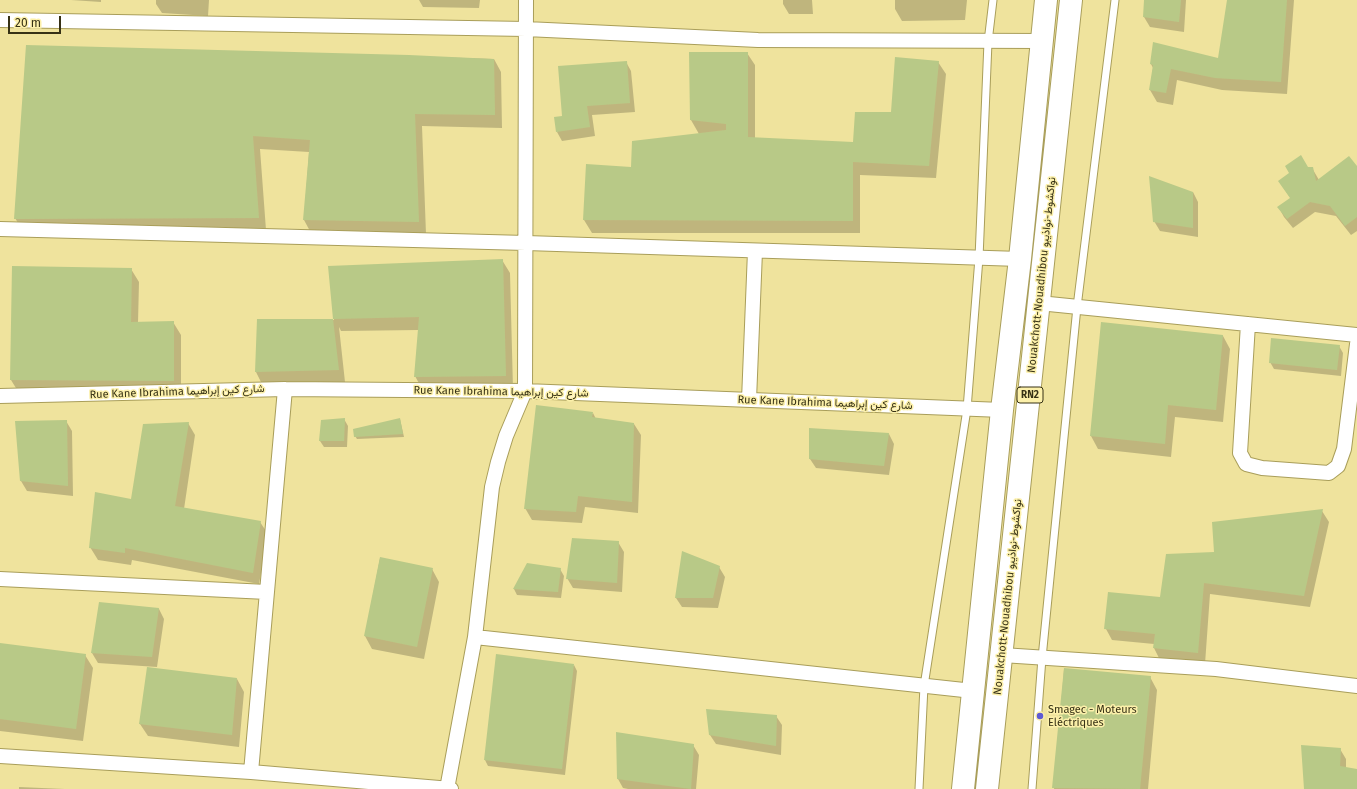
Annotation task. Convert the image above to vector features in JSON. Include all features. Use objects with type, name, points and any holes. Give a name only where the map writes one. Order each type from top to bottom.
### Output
[{"type":"highway","name":"RN2","points":[[963,789],[1002,410],[1020,259],[1046,0]]},
{"type":"highway","name":"Nouakchott-Nouadhibou نواكشوط-نواذيبو","points":[[987,789],[1071,0]]},
{"type":"street","points":[[447,789],[474,637],[492,488],[506,436],[525,391],[526,0]]},
{"type":"street","points":[[0,20],[526,30],[758,40],[1042,41]]},
{"type":"street","points":[[0,229],[526,243],[1020,259]]},
{"type":"street","points":[[748,400],[754,251]]},
{"type":"street","points":[[1039,303],[1357,335]]},
{"type":"street","points":[[1248,324],[1240,453],[1246,464],[1262,468],[1329,473],[1338,466],[1344,449],[1357,344]]},
{"type":"street","points":[[251,772],[285,389]]},
{"type":"street","name":"Rue Kane Ibrahima شارع كين إبراهيما","points":[[0,396],[285,389],[525,391],[1002,410]]},
{"type":"street","points":[[0,579],[267,592]]},
{"type":"street","points":[[474,637],[973,691]]},
{"type":"street","points":[[1002,655],[1216,669],[1357,686]]},
{"type":"street","points":[[0,756],[251,772],[451,789]]},
{"type":"lane","points":[[919,789],[924,686],[967,409],[978,258],[988,42],[993,0]]},
{"type":"lane","points":[[1032,789],[1042,658],[1077,307],[1115,0]]},
{"type":"building","points":[[1144,0],[1181,0],[1179,22],[1143,17]]},
{"type":"building","points":[[1227,0],[1287,0],[1281,82],[1215,78],[1171,69],[1166,93],[1149,90],[1153,65],[1150,64],[1153,42],[1218,58]]},
{"type":"building","points":[[26,45],[409,55],[494,59],[495,115],[415,114],[419,222],[303,220],[310,140],[253,136],[259,218],[14,219]]},
{"type":"building","points":[[689,52],[748,52],[748,137],[853,142],[855,112],[891,112],[895,57],[939,61],[929,166],[853,162],[853,221],[583,220],[586,164],[631,167],[632,141],[726,130],[726,124],[690,120]]},
{"type":"building","points":[[627,61],[630,103],[587,106],[590,127],[556,132],[554,117],[562,116],[558,66]]},
{"type":"building","points":[[1301,155],[1308,167],[1313,167],[1316,181],[1349,156],[1357,166],[1357,217],[1345,226],[1330,206],[1310,202],[1287,219],[1277,207],[1290,198],[1278,181],[1289,173],[1285,166]]},
{"type":"building","points":[[1149,176],[1193,192],[1193,228],[1153,222]]},
{"type":"building","points":[[503,259],[506,376],[414,377],[419,317],[333,319],[328,266]]},
{"type":"building","points":[[12,266],[132,268],[131,322],[174,321],[174,381],[10,380]]},
{"type":"building","points":[[257,319],[333,319],[339,370],[255,372]]},
{"type":"building","points":[[1101,322],[1223,335],[1216,410],[1168,405],[1165,444],[1090,436]]},
{"type":"building","points":[[1271,338],[1340,345],[1337,370],[1269,363]]},
{"type":"building","points":[[536,405],[593,412],[592,417],[634,423],[632,502],[578,496],[576,512],[524,509]]},
{"type":"building","points":[[345,418],[344,441],[319,441],[321,420]]},
{"type":"building","points":[[400,418],[403,434],[354,437],[353,429]]},
{"type":"building","points":[[67,420],[68,486],[20,481],[15,421]]},
{"type":"building","points":[[189,422],[175,506],[261,521],[253,573],[125,548],[125,553],[89,548],[95,492],[131,499],[143,424]]},
{"type":"building","points":[[809,428],[889,433],[884,466],[809,459]]},
{"type":"building","points":[[1323,509],[1304,596],[1204,583],[1198,653],[1153,648],[1155,634],[1104,629],[1108,592],[1160,597],[1166,554],[1214,552],[1212,522]]},
{"type":"building","points":[[572,538],[619,541],[617,583],[566,579]]},
{"type":"building","points":[[682,551],[720,566],[713,598],[675,598]]},
{"type":"building","points":[[380,557],[433,568],[417,647],[364,636]]},
{"type":"building","points":[[527,563],[561,568],[558,592],[513,589]]},
{"type":"building","points":[[99,602],[159,608],[152,657],[91,653]]},
{"type":"building","points":[[0,643],[86,654],[76,729],[0,719]]},
{"type":"building","points":[[496,654],[574,664],[562,769],[484,760]]},
{"type":"building","points":[[147,667],[237,678],[232,735],[139,724]]},
{"type":"building","points":[[1064,668],[1151,676],[1140,789],[1052,788]]},
{"type":"building","points":[[706,709],[777,715],[776,746],[709,735]]},
{"type":"building","points":[[616,732],[694,744],[691,789],[617,779]]},
{"type":"building","points":[[1301,745],[1341,748],[1340,766],[1357,769],[1357,789],[1304,789]]},
{"type":"place","name":"Smagec - Moteurs Eléctriques","points":[[1040,716]]}]
